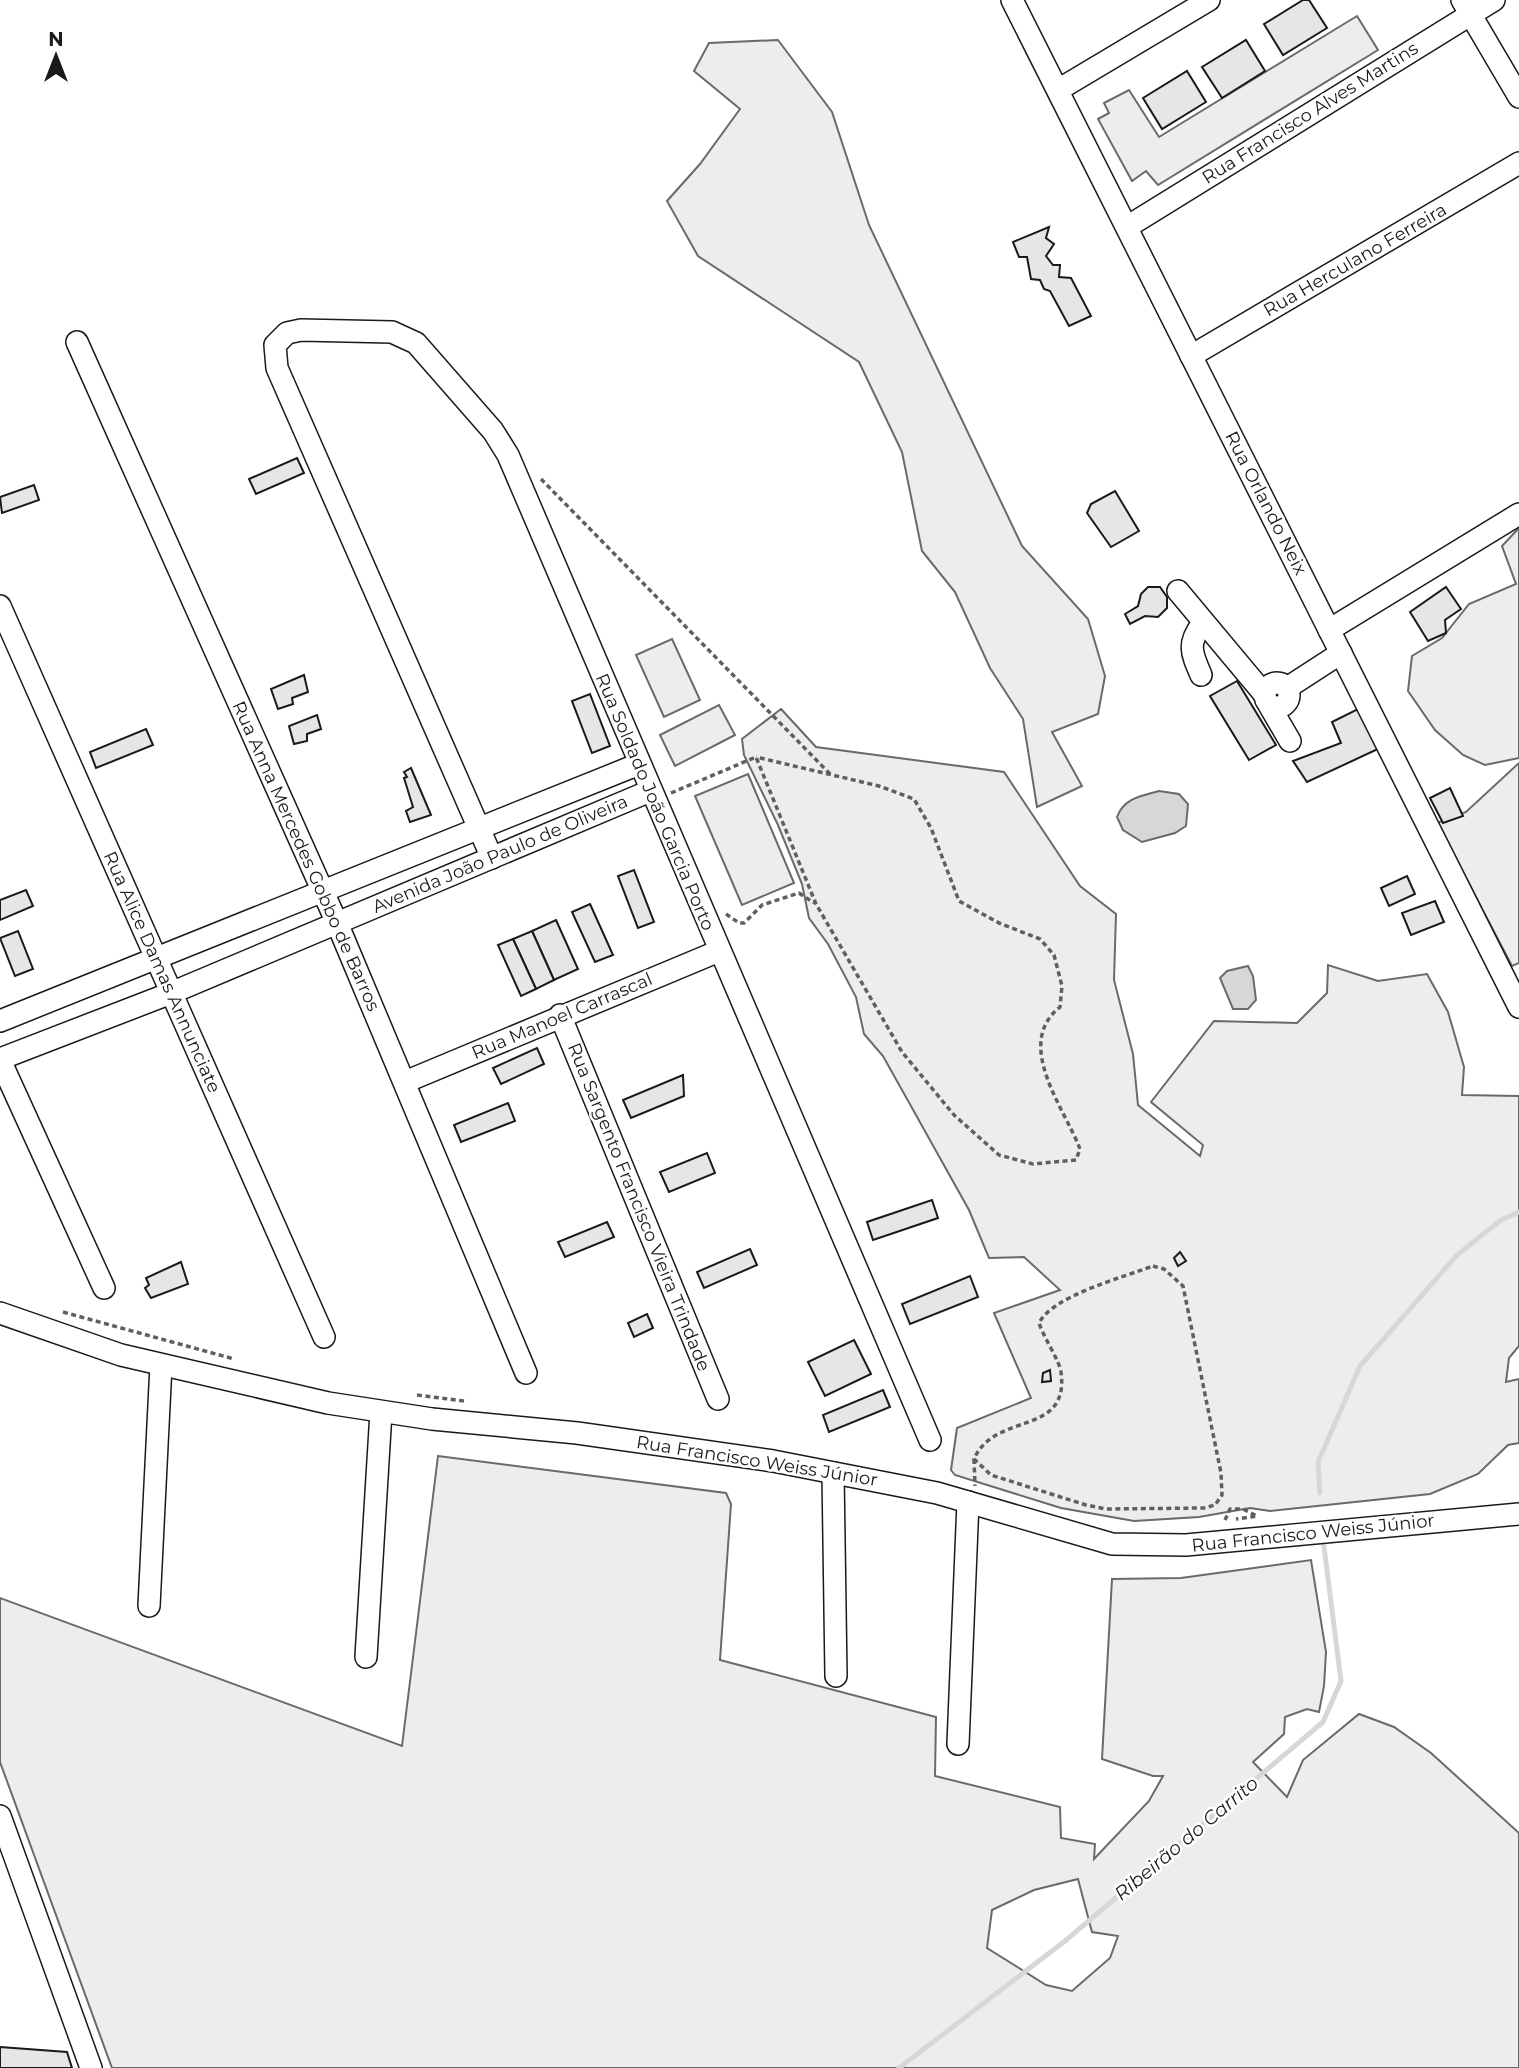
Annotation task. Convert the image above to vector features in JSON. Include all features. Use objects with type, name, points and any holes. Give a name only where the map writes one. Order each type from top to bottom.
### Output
[{"type":"street","name":"Rua Orlando Neix","points":[[1012,0],[1519,1007]]},
{"type":"street","points":[[1058,90],[1209,0]]},
{"type":"street","name":"Rua Francisco Alves Martins","points":[[1127,227],[1466,7],[1494,0]]},
{"type":"street","points":[[1466,7],[1519,97]]},
{"type":"street","name":"Rua Herculano Ferreira","points":[[1191,356],[1519,163]]},
{"type":"street","name":"Rua Soldado João Garcia Porto","points":[[480,829],[277,368],[275,345],[278,339],[294,331],[391,332],[416,343],[493,431],[508,456],[930,1440]]},
{"type":"street","name":"Rua Anna Mercedes Gobbo de Barros","points":[[77,342],[337,923],[526,1373]]},
{"type":"street","points":[[1329,630],[1519,514]]},
{"type":"street","points":[[1178,591],[1267,700],[1290,741]]},
{"type":"street","name":"Rua Alice Damas Annunciate","points":[[0,606],[324,1337]]},
{"type":"street","points":[[1200,675],[1190,650],[1192,636],[1203,623]]},
{"type":"street","points":[[1267,700],[1267,688],[1273,684],[1287,688],[1341,653]]},
{"type":"street","name":"Avenida João Paulo de Oliveira","points":[[0,1021],[639,764]]},
{"type":"street","name":"Avenida João Paulo de Oliveira","points":[[0,1059],[172,993],[492,858],[652,796]]},
{"type":"street","points":[[480,829],[492,858]]},
{"type":"street","name":"Rua Manoel Carrascal","points":[[405,1082],[560,1015],[719,951]]},
{"type":"street","name":"Rua Sargento Francisco Vieira Trindade","points":[[560,1015],[718,1399]]},
{"type":"street","points":[[0,1059],[104,1287]]},
{"type":"street","name":"Rua Francisco Weiss Júnior","points":[[0,1313],[121,1355],[243,1385],[381,1412],[577,1433],[834,1473],[968,1502],[1112,1544],[1149,1547],[1519,1514]]},
{"type":"street","points":[[149,1606],[161,1365]]},
{"type":"street","points":[[366,1657],[381,1412]]},
{"type":"street","points":[[834,1473],[836,1676]]},
{"type":"street","points":[[958,1744],[968,1502]]},
{"type":"street","points":[[0,1816],[91,2068]]},
{"type":"path","points":[[532,471],[834,778]]},
{"type":"path","points":[[652,796],[756,757],[834,778],[879,786],[914,799],[931,828],[959,901],[999,923],[1040,939],[1054,955],[1062,986],[1060,1007],[1049,1015],[1041,1033],[1045,1078],[1080,1149],[1076,1160],[1033,1164],[999,1155],[954,1115],[902,1052],[816,904],[756,757]]},
{"type":"path","points":[[717,908],[739,923],[744,923],[762,905],[793,894],[799,893],[816,904]]},
{"type":"path","points":[[1153,1266],[1164,1269],[1183,1286],[1221,1473],[1222,1495],[1215,1505],[1204,1508],[1159,1508],[1106,1509],[1086,1505],[991,1475],[974,1459],[979,1446],[989,1437],[1035,1420],[1056,1405],[1062,1391],[1061,1369],[1045,1342],[1039,1323],[1044,1313],[1073,1297],[1153,1266]]},
{"type":"path","points":[[1238,1508],[1257,1516],[1246,1518],[1225,1520],[1230,1509],[1238,1508]]},
{"type":"shaded area","points":[[1357,16],[1378,50],[1158,185],[1146,171],[1132,181],[1098,119],[1109,113],[1104,103],[1129,90],[1159,137]]},
{"type":"shaded area","points":[[778,40],[832,112],[869,225],[1022,546],[1088,619],[1105,676],[1098,714],[1052,732],[1082,786],[1037,807],[1023,719],[990,668],[955,592],[922,551],[902,452],[859,362],[698,256],[667,201],[700,164],[740,109],[694,71],[709,43]]},
{"type":"shaded area","points":[[1519,528],[1519,758],[1485,765],[1463,755],[1435,730],[1408,691],[1412,656],[1442,638],[1469,604],[1516,584],[1502,546]]},
{"type":"shaded area","points":[[672,639],[700,700],[664,717],[636,655]]},
{"type":"shaded area","points":[[719,705],[735,735],[675,766],[660,735]]},
{"type":"shaded area","points":[[781,709],[816,747],[1004,772],[1080,886],[1116,914],[1114,980],[1133,1054],[1138,1105],[1200,1156],[1203,1145],[1151,1102],[1214,1021],[1297,1023],[1327,993],[1328,965],[1378,981],[1427,974],[1448,1012],[1464,1067],[1462,1095],[1519,1096],[1519,1346],[1509,1358],[1506,1382],[1519,1379],[1519,1443],[1508,1445],[1478,1474],[1430,1494],[1270,1511],[1250,1508],[1199,1517],[1134,1521],[1061,1508],[955,1475],[951,1470],[957,1428],[1031,1398],[994,1313],[1060,1290],[1024,1257],[989,1258],[969,1210],[883,1056],[864,1034],[856,997],[828,944],[809,918],[802,884],[778,825],[744,755],[742,739]]},
{"type":"shaded area","points":[[1519,763],[1519,963],[1512,966],[1437,823],[1466,812]]},
{"type":"shaded area","points":[[748,774],[794,883],[742,905],[695,796]]},
{"type":"shaded area","points":[[1159,791],[1179,794],[1188,804],[1186,826],[1175,833],[1142,842],[1123,830],[1117,817],[1129,802]]},
{"type":"shaded area","points":[[1248,966],[1253,976],[1256,1000],[1248,1009],[1233,1009],[1220,978],[1227,971]]},
{"type":"shaded area","points":[[438,1456],[726,1493],[731,1504],[720,1660],[936,1717],[935,1776],[1060,1807],[1061,1838],[1095,1844],[1094,1859],[1149,1801],[1163,1776],[1153,1776],[1102,1759],[1112,1579],[1181,1578],[1311,1560],[1326,1652],[1319,1712],[1307,1709],[1285,1717],[1284,1734],[1253,1762],[1287,1797],[1303,1760],[1359,1714],[1394,1727],[1431,1753],[1519,1833],[1519,2068],[112,2068],[0,1762],[0,1598],[402,1746]],"holes":[[[1078,1879],[1092,1932],[1118,1936],[1110,1958],[1072,1991],[1046,1985],[987,1948],[992,1910],[1034,1890]]]},
{"type":"building","points":[[1303,0],[1309,0],[1327,28],[1283,55],[1264,24]]},
{"type":"building","points":[[1246,40],[1265,71],[1222,98],[1202,67]]},
{"type":"building","points":[[1187,71],[1206,102],[1162,129],[1143,98]]},
{"type":"building","points":[[1049,227],[1046,238],[1054,244],[1046,256],[1053,265],[1060,265],[1059,277],[1071,278],[1091,316],[1069,326],[1050,291],[1044,289],[1040,280],[1031,279],[1027,257],[1019,257],[1013,242]]},
{"type":"building","points":[[297,458],[304,473],[256,494],[249,479]]},
{"type":"building","points":[[34,485],[39,500],[2,513],[0,497]]},
{"type":"building","points":[[1115,491],[1139,531],[1111,547],[1087,513],[1091,504]]},
{"type":"building","points":[[1148,587],[1160,587],[1167,597],[1167,608],[1158,617],[1145,616],[1130,624],[1125,614],[1138,606],[1141,594]]},
{"type":"building","points":[[1446,587],[1461,609],[1445,620],[1446,633],[1428,641],[1410,612]]},
{"type":"building","points":[[304,675],[308,692],[292,698],[293,704],[278,709],[271,689]]},
{"type":"building","points":[[1237,681],[1276,745],[1249,760],[1210,696]]},
{"type":"building","points":[[590,694],[610,746],[592,753],[572,701]]},
{"type":"building","points":[[1358,709],[1380,748],[1307,782],[1293,761],[1341,743],[1332,722]]},
{"type":"building","points":[[317,715],[321,729],[307,734],[307,741],[294,744],[289,726]]},
{"type":"building","points":[[146,729],[153,745],[96,768],[90,752]]},
{"type":"building","points":[[411,768],[431,815],[410,822],[406,811],[413,807],[404,772]]},
{"type":"building","points":[[1450,788],[1463,816],[1443,823],[1430,798]]},
{"type":"building","points":[[634,870],[654,922],[638,928],[618,876]]},
{"type":"building","points":[[1407,876],[1415,894],[1389,906],[1381,888]]},
{"type":"building","points":[[26,890],[33,906],[0,920],[0,900]]},
{"type":"building","points":[[1435,901],[1444,922],[1411,935],[1402,913]]},
{"type":"building","points":[[590,904],[613,955],[595,962],[572,912]]},
{"type":"building","points":[[556,920],[578,969],[554,980],[532,931]]},
{"type":"building","points":[[18,931],[33,969],[15,976],[0,938]]},
{"type":"building","points":[[532,931],[554,980],[536,989],[513,939]]},
{"type":"building","points":[[513,939],[536,989],[521,996],[498,945]]},
{"type":"building","points":[[537,1048],[544,1064],[501,1084],[493,1068]]},
{"type":"building","points":[[683,1075],[684,1096],[631,1118],[623,1100]]},
{"type":"building","points":[[508,1103],[515,1121],[461,1142],[454,1125]]},
{"type":"building","points":[[707,1153],[715,1173],[669,1192],[660,1172]]},
{"type":"building","points":[[932,1200],[938,1218],[873,1240],[867,1222]]},
{"type":"building","points":[[607,1222],[614,1237],[565,1257],[558,1242]]},
{"type":"building","points":[[750,1249],[757,1265],[704,1288],[697,1272]]},
{"type":"building","points":[[1180,1252],[1186,1261],[1178,1266],[1174,1258]]},
{"type":"building","points":[[181,1262],[188,1284],[151,1298],[145,1288],[149,1285],[146,1278]]},
{"type":"building","points":[[970,1276],[978,1297],[910,1324],[902,1304]]},
{"type":"building","points":[[647,1314],[653,1328],[634,1337],[628,1323]]},
{"type":"building","points":[[854,1340],[871,1374],[825,1396],[808,1362]]},
{"type":"building","points":[[1050,1370],[1051,1381],[1042,1382],[1043,1373]]},
{"type":"building","points":[[883,1390],[890,1407],[829,1432],[823,1415]]},
{"type":"building","points":[[0,2047],[67,2052],[72,2068],[0,2068]]},
{"type":"waterway","points":[[1320,1493],[1318,1462],[1360,1366],[1457,1255],[1501,1220],[1519,1212]]},
{"type":"waterway","name":"Ribeirão do Carrito","points":[[899,2068],[1065,1941],[1323,1722],[1341,1681],[1323,1539]]}]
